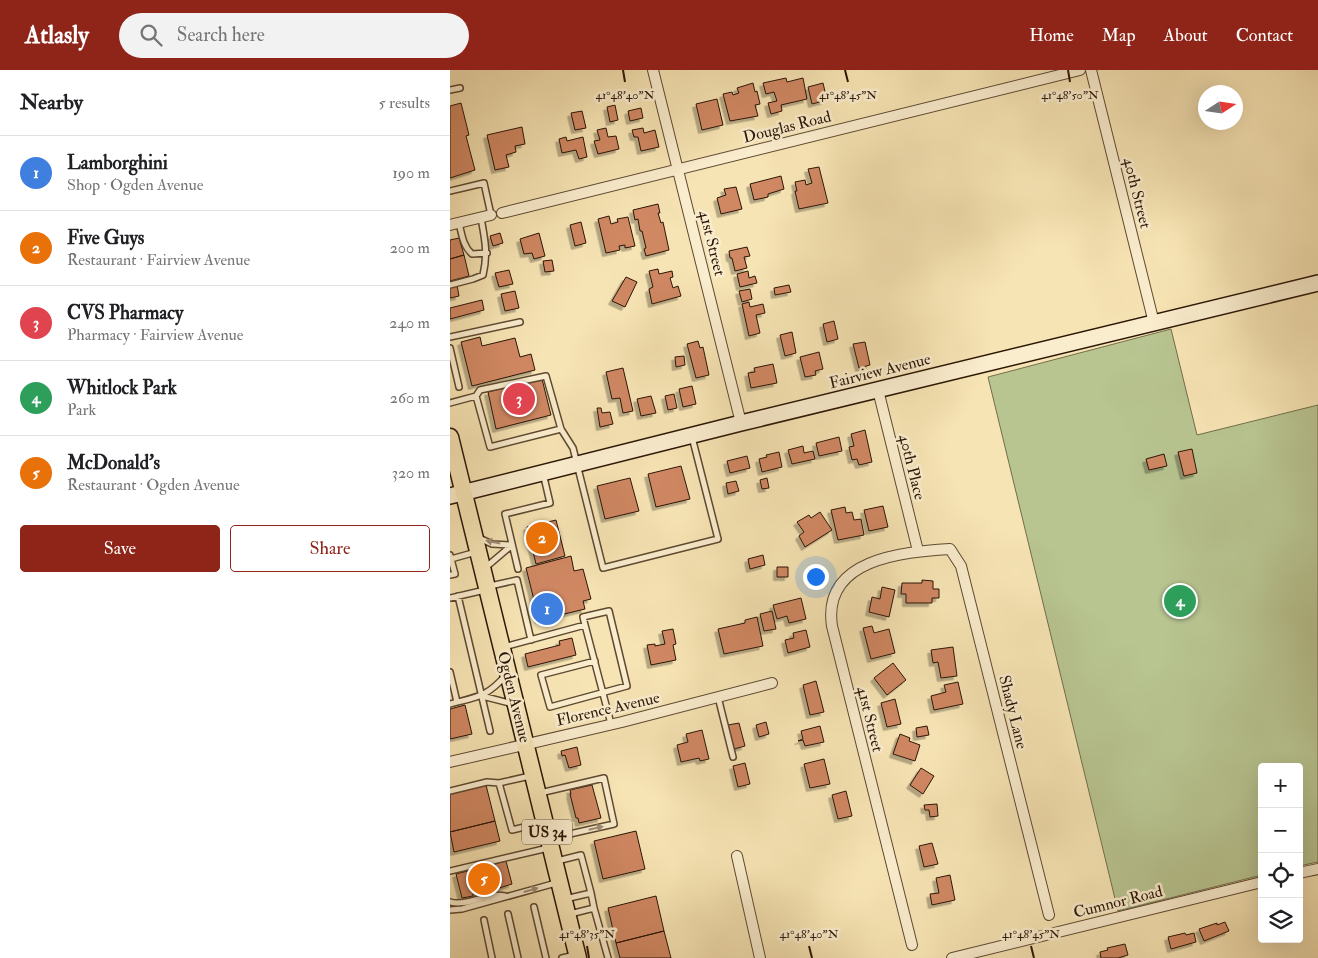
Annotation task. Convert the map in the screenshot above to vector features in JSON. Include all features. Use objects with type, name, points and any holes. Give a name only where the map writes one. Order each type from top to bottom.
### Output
[{"type":"main road","name":"Ogden Avenue","points":[[450,437],[457,495],[477,544],[566,907],[573,957]]},
{"type":"street","name":"41st Street","points":[[653,70],[740,423]]},
{"type":"street","name":"Douglas Road","points":[[455,224],[1080,70]]},
{"type":"street","name":"40th Street","points":[[1091,70],[1154,323]]},
{"type":"street","name":"Fairview Avenue","points":[[457,495],[740,423],[1318,282]]},
{"type":"street","name":"40th Place","points":[[878,390],[918,551]]},
{"type":"street","name":"Shady Lane","points":[[918,551],[950,549],[961,566],[1048,916]]},
{"type":"street","name":"41st Street","points":[[912,945],[832,626],[831,612],[838,586],[856,570],[866,564],[918,551]]},
{"type":"street","name":"Florence Avenue","points":[[450,762],[772,683]]},
{"type":"street","points":[[736,856],[760,958]]},
{"type":"street","points":[[1303,872],[1318,869]]},
{"type":"street","name":"Cumnor Road","points":[[952,958],[1258,883]]},
{"type":"lane","points":[[450,90],[460,88]]},
{"type":"lane","points":[[450,191],[484,183],[491,215],[483,275],[473,280],[450,285]]},
{"type":"lane","points":[[455,224],[468,250],[472,254],[486,253]]},
{"type":"lane","points":[[450,337],[520,322]]},
{"type":"lane","points":[[450,348],[459,387]]},
{"type":"lane","points":[[450,403],[476,396],[480,390],[546,376],[561,429],[573,448],[603,568],[718,539],[692,435]]},
{"type":"lane","points":[[476,396],[490,447],[561,429]]},
{"type":"lane","points":[[518,569],[505,514],[550,503],[543,473]]},
{"type":"lane","points":[[450,575],[455,574],[450,557],[477,544],[512,545]]},
{"type":"lane","points":[[483,570],[512,545]]},
{"type":"lane","points":[[450,598],[517,580],[531,640]]},
{"type":"lane","points":[[458,596],[490,731]]},
{"type":"lane","points":[[595,661],[541,675],[543,683],[550,707],[603,693],[627,686],[609,611],[583,617],[586,625],[595,661],[603,693],[611,724]]},
{"type":"lane","points":[[502,648],[586,625]]},
{"type":"lane","points":[[450,672],[457,702]]},
{"type":"lane","points":[[450,704],[482,696],[497,685],[508,672]]},
{"type":"lane","points":[[482,696],[516,705]]},
{"type":"lane","points":[[718,697],[733,757]]},
{"type":"lane","points":[[450,791],[487,782],[498,783],[533,775]]},
{"type":"lane","points":[[450,871],[551,849],[614,824],[604,778],[538,794]]},
{"type":"lane","points":[[498,783],[512,830],[545,822]]},
{"type":"lane","points":[[551,849],[580,855],[608,958]]},
{"type":"lane","points":[[450,876],[462,868]]},
{"type":"lane","points":[[450,910],[462,909],[559,882]]},
{"type":"lane","points":[[566,907],[590,893]]},
{"type":"lane","points":[[450,902],[469,901],[497,894],[508,896]]},
{"type":"lane","points":[[534,907],[546,958]]},
{"type":"lane","points":[[566,907],[594,908]]},
{"type":"lane","points":[[508,914],[518,958]]},
{"type":"lane","points":[[484,920],[492,958]]},
{"type":"green space","points":[[1171,329],[1197,435],[1318,405],[1318,862],[1303,865],[1303,763],[1258,763],[1258,876],[1118,911],[988,377]]},
{"type":"building","points":[[786,78],[787,82],[803,78],[807,99],[781,105],[782,111],[771,114],[768,103],[777,101],[774,92],[766,94],[763,83]]},
{"type":"building","points":[[753,83],[760,104],[755,105],[758,116],[730,121],[723,94],[732,92],[733,95],[739,93],[737,88]]},
{"type":"building","points":[[823,83],[827,100],[812,104],[808,87]]},
{"type":"building","points":[[717,99],[723,125],[702,130],[696,104]]},
{"type":"building","points":[[461,103],[469,135],[466,136],[475,170],[450,178],[450,106]]},
{"type":"building","points":[[615,105],[618,120],[610,122],[607,107]]},
{"type":"building","points":[[641,108],[643,118],[630,121],[628,111]]},
{"type":"building","points":[[582,111],[586,128],[575,130],[571,113]]},
{"type":"building","points":[[522,127],[525,144],[515,146],[516,152],[506,155],[509,167],[495,170],[487,135]]},
{"type":"building","points":[[606,128],[608,137],[616,136],[619,149],[598,154],[594,141],[600,140],[597,130]]},
{"type":"building","points":[[643,128],[644,133],[655,130],[659,147],[641,151],[638,137],[634,137],[632,130]]},
{"type":"building","points":[[566,137],[567,141],[583,137],[587,157],[579,159],[576,150],[562,153],[559,139]]},
{"type":"building","points":[[819,167],[828,203],[799,209],[795,182],[805,180],[806,185],[812,183],[808,169]]},
{"type":"building","points":[[781,176],[784,189],[768,194],[768,197],[754,200],[750,184]]},
{"type":"building","points":[[736,187],[742,209],[721,214],[717,198],[726,195],[724,189]]},
{"type":"building","points":[[658,204],[660,213],[658,213],[661,223],[663,222],[669,250],[646,256],[642,231],[640,231],[638,219],[635,220],[633,210]]},
{"type":"building","points":[[609,216],[611,224],[618,222],[617,219],[628,217],[635,246],[625,248],[625,245],[619,246],[620,250],[606,253],[598,219]]},
{"type":"building","points":[[581,222],[586,243],[575,246],[570,225]]},
{"type":"building","points":[[500,233],[503,243],[493,246],[490,236]]},
{"type":"building","points":[[539,233],[545,256],[534,259],[532,253],[524,254],[520,239]]},
{"type":"building","points":[[459,238],[464,255],[450,259],[450,240]]},
{"type":"building","points":[[747,247],[750,256],[744,257],[747,268],[735,271],[729,251]]},
{"type":"building","points":[[464,255],[469,276],[450,281],[450,259]]},
{"type":"building","points":[[552,260],[554,271],[545,272],[543,261]]},
{"type":"building","points":[[658,269],[659,274],[672,271],[673,277],[670,278],[673,288],[678,286],[681,296],[652,304],[649,289],[653,287],[649,271]]},
{"type":"building","points":[[509,270],[513,284],[499,287],[495,273]]},
{"type":"building","points":[[748,271],[749,278],[755,276],[757,283],[740,287],[737,274]]},
{"type":"building","points":[[626,277],[637,282],[625,307],[612,301]]},
{"type":"building","points":[[457,285],[459,296],[450,298],[450,287]]},
{"type":"building","points":[[789,285],[791,292],[775,295],[774,288]]},
{"type":"building","points":[[750,289],[752,299],[742,302],[739,291]]},
{"type":"building","points":[[515,291],[519,308],[505,311],[501,294]]},
{"type":"building","points":[[482,300],[484,310],[450,319],[450,308]]},
{"type":"building","points":[[749,302],[750,307],[763,304],[765,313],[756,315],[760,333],[749,336],[742,304]]},
{"type":"building","points":[[834,321],[838,339],[827,342],[823,324]]},
{"type":"building","points":[[792,332],[796,353],[785,356],[780,335]]},
{"type":"building","points":[[480,337],[482,346],[515,338],[520,357],[531,354],[535,370],[472,386],[461,342]]},
{"type":"building","points":[[698,341],[700,348],[703,347],[709,375],[696,378],[687,344]]},
{"type":"building","points":[[865,342],[870,365],[859,368],[853,344]]},
{"type":"building","points":[[819,352],[823,369],[815,371],[816,375],[805,377],[800,357]]},
{"type":"building","points":[[684,356],[685,365],[676,367],[675,357]]},
{"type":"building","points":[[773,364],[777,383],[751,388],[748,373],[755,372],[754,368]]},
{"type":"building","points":[[623,368],[633,411],[623,413],[620,398],[612,399],[606,372]]},
{"type":"building","points":[[542,379],[551,415],[496,429],[488,392]]},
{"type":"building","points":[[692,386],[696,404],[683,407],[679,389]]},
{"type":"building","points":[[674,394],[677,408],[668,410],[665,396]]},
{"type":"building","points":[[651,396],[656,413],[641,416],[637,399]]},
{"type":"building","points":[[597,408],[601,408],[602,413],[610,412],[613,424],[600,427]]},
{"type":"building","points":[[865,430],[872,462],[859,465],[857,459],[852,460],[849,447],[854,446],[851,434]]},
{"type":"building","points":[[839,437],[842,451],[819,456],[816,443]]},
{"type":"building","points":[[803,446],[804,453],[813,451],[815,459],[792,464],[788,450]]},
{"type":"building","points":[[1192,449],[1197,473],[1184,476],[1178,452]]},
{"type":"building","points":[[779,452],[782,467],[762,472],[759,459]]},
{"type":"building","points":[[1164,454],[1167,466],[1149,470],[1146,459]]},
{"type":"building","points":[[747,456],[750,468],[730,473],[727,461]]},
{"type":"building","points":[[681,466],[690,499],[656,507],[648,474]]},
{"type":"building","points":[[630,478],[639,511],[605,519],[597,486]]},
{"type":"building","points":[[767,478],[769,488],[762,489],[760,480]]},
{"type":"building","points":[[736,481],[739,491],[728,494],[726,483]]},
{"type":"building","points":[[883,506],[888,527],[869,531],[864,510]]},
{"type":"building","points":[[845,507],[846,513],[852,512],[854,520],[861,519],[864,535],[838,540],[831,510]]},
{"type":"building","points":[[820,512],[832,530],[805,547],[799,536],[804,532],[797,522],[809,515],[811,518]]},
{"type":"building","points":[[556,520],[565,556],[536,564],[527,527]]},
{"type":"building","points":[[763,555],[765,565],[750,569],[748,559]]},
{"type":"building","points":[[571,556],[574,571],[583,569],[591,599],[583,601],[585,609],[539,620],[526,568]]},
{"type":"building","points":[[777,567],[788,567],[788,577],[777,577]]},
{"type":"building","points":[[922,580],[933,581],[933,589],[939,589],[939,598],[932,598],[932,603],[906,603],[906,594],[901,594],[902,583],[922,583]]},
{"type":"building","points":[[882,587],[895,590],[889,617],[869,612],[872,597],[880,599]]},
{"type":"building","points":[[801,598],[806,619],[789,623],[787,616],[777,619],[773,605]]},
{"type":"building","points":[[772,611],[776,629],[764,631],[760,614]]},
{"type":"building","points":[[757,617],[763,646],[724,654],[718,629],[745,623],[745,620]]},
{"type":"building","points":[[872,626],[874,633],[889,629],[895,653],[871,659],[863,628]]},
{"type":"building","points":[[673,629],[676,644],[673,645],[676,660],[651,665],[647,645],[665,644],[662,631]]},
{"type":"building","points":[[806,630],[810,647],[788,653],[785,640],[794,638],[793,633]]},
{"type":"building","points":[[572,638],[576,655],[528,667],[525,654],[560,645],[559,641]]},
{"type":"building","points":[[953,647],[957,676],[941,678],[938,662],[933,663],[931,650]]},
{"type":"building","points":[[893,663],[906,680],[887,695],[874,678]]},
{"type":"building","points":[[816,681],[824,712],[810,715],[803,685]]},
{"type":"building","points":[[958,682],[963,704],[934,710],[931,696],[946,692],[944,685]]},
{"type":"building","points":[[895,699],[901,724],[887,727],[881,703]]},
{"type":"building","points":[[465,705],[472,734],[450,739],[450,709]]},
{"type":"building","points":[[766,722],[769,734],[759,737],[756,725]]},
{"type":"building","points":[[739,723],[745,746],[734,749],[728,725]]},
{"type":"building","points":[[820,726],[824,742],[805,746],[803,740],[798,741],[803,739],[801,731]]},
{"type":"building","points":[[927,726],[929,735],[917,737],[916,728]]},
{"type":"building","points":[[702,730],[709,759],[700,761],[699,758],[681,762],[677,745],[688,742],[686,734]]},
{"type":"building","points":[[900,734],[910,738],[909,741],[920,745],[915,761],[893,754]]},
{"type":"building","points":[[577,747],[581,765],[569,768],[565,755],[562,756],[561,751]]},
{"type":"building","points":[[824,759],[830,784],[810,788],[804,764]]},
{"type":"building","points":[[745,763],[750,784],[738,787],[733,766]]},
{"type":"building","points":[[921,768],[934,776],[923,794],[910,785]]},
{"type":"building","points":[[486,785],[495,821],[450,832],[450,794]]},
{"type":"building","points":[[592,785],[601,818],[579,823],[578,818],[576,818],[570,790]]},
{"type":"building","points":[[846,791],[852,816],[838,819],[832,795]]},
{"type":"building","points":[[937,804],[938,816],[930,817],[929,810],[925,810],[924,805]]},
{"type":"building","points":[[495,821],[500,841],[454,852],[450,832]]},
{"type":"building","points":[[636,831],[645,869],[603,879],[594,841]]},
{"type":"building","points":[[932,843],[938,864],[924,867],[919,846]]},
{"type":"building","points":[[506,861],[512,884],[462,898],[456,874]]},
{"type":"building","points":[[950,875],[955,900],[932,905],[930,894],[939,893],[936,878]]},
{"type":"building","points":[[656,896],[664,931],[616,943],[608,908]]},
{"type":"building","points":[[1225,922],[1229,931],[1204,941],[1199,929]]},
{"type":"building","points":[[664,931],[671,958],[620,958],[616,943]]},
{"type":"building","points":[[1185,933],[1186,935],[1194,933],[1196,942],[1171,949],[1168,937]]},
{"type":"building","points":[[1125,944],[1128,955],[1118,958],[1101,958],[1100,952],[1108,950],[1107,948]]},
{"type":"place","name":"CVS Pharmacy","points":[[519,399]]},
{"type":"place","name":"Five Guys","points":[[542,538]]},
{"type":"place","name":"Whitlock Park","points":[[1180,601]]},
{"type":"place","name":"Lamborghini","points":[[547,609]]},
{"type":"place","name":"McDonald's","points":[[484,879]]}]
